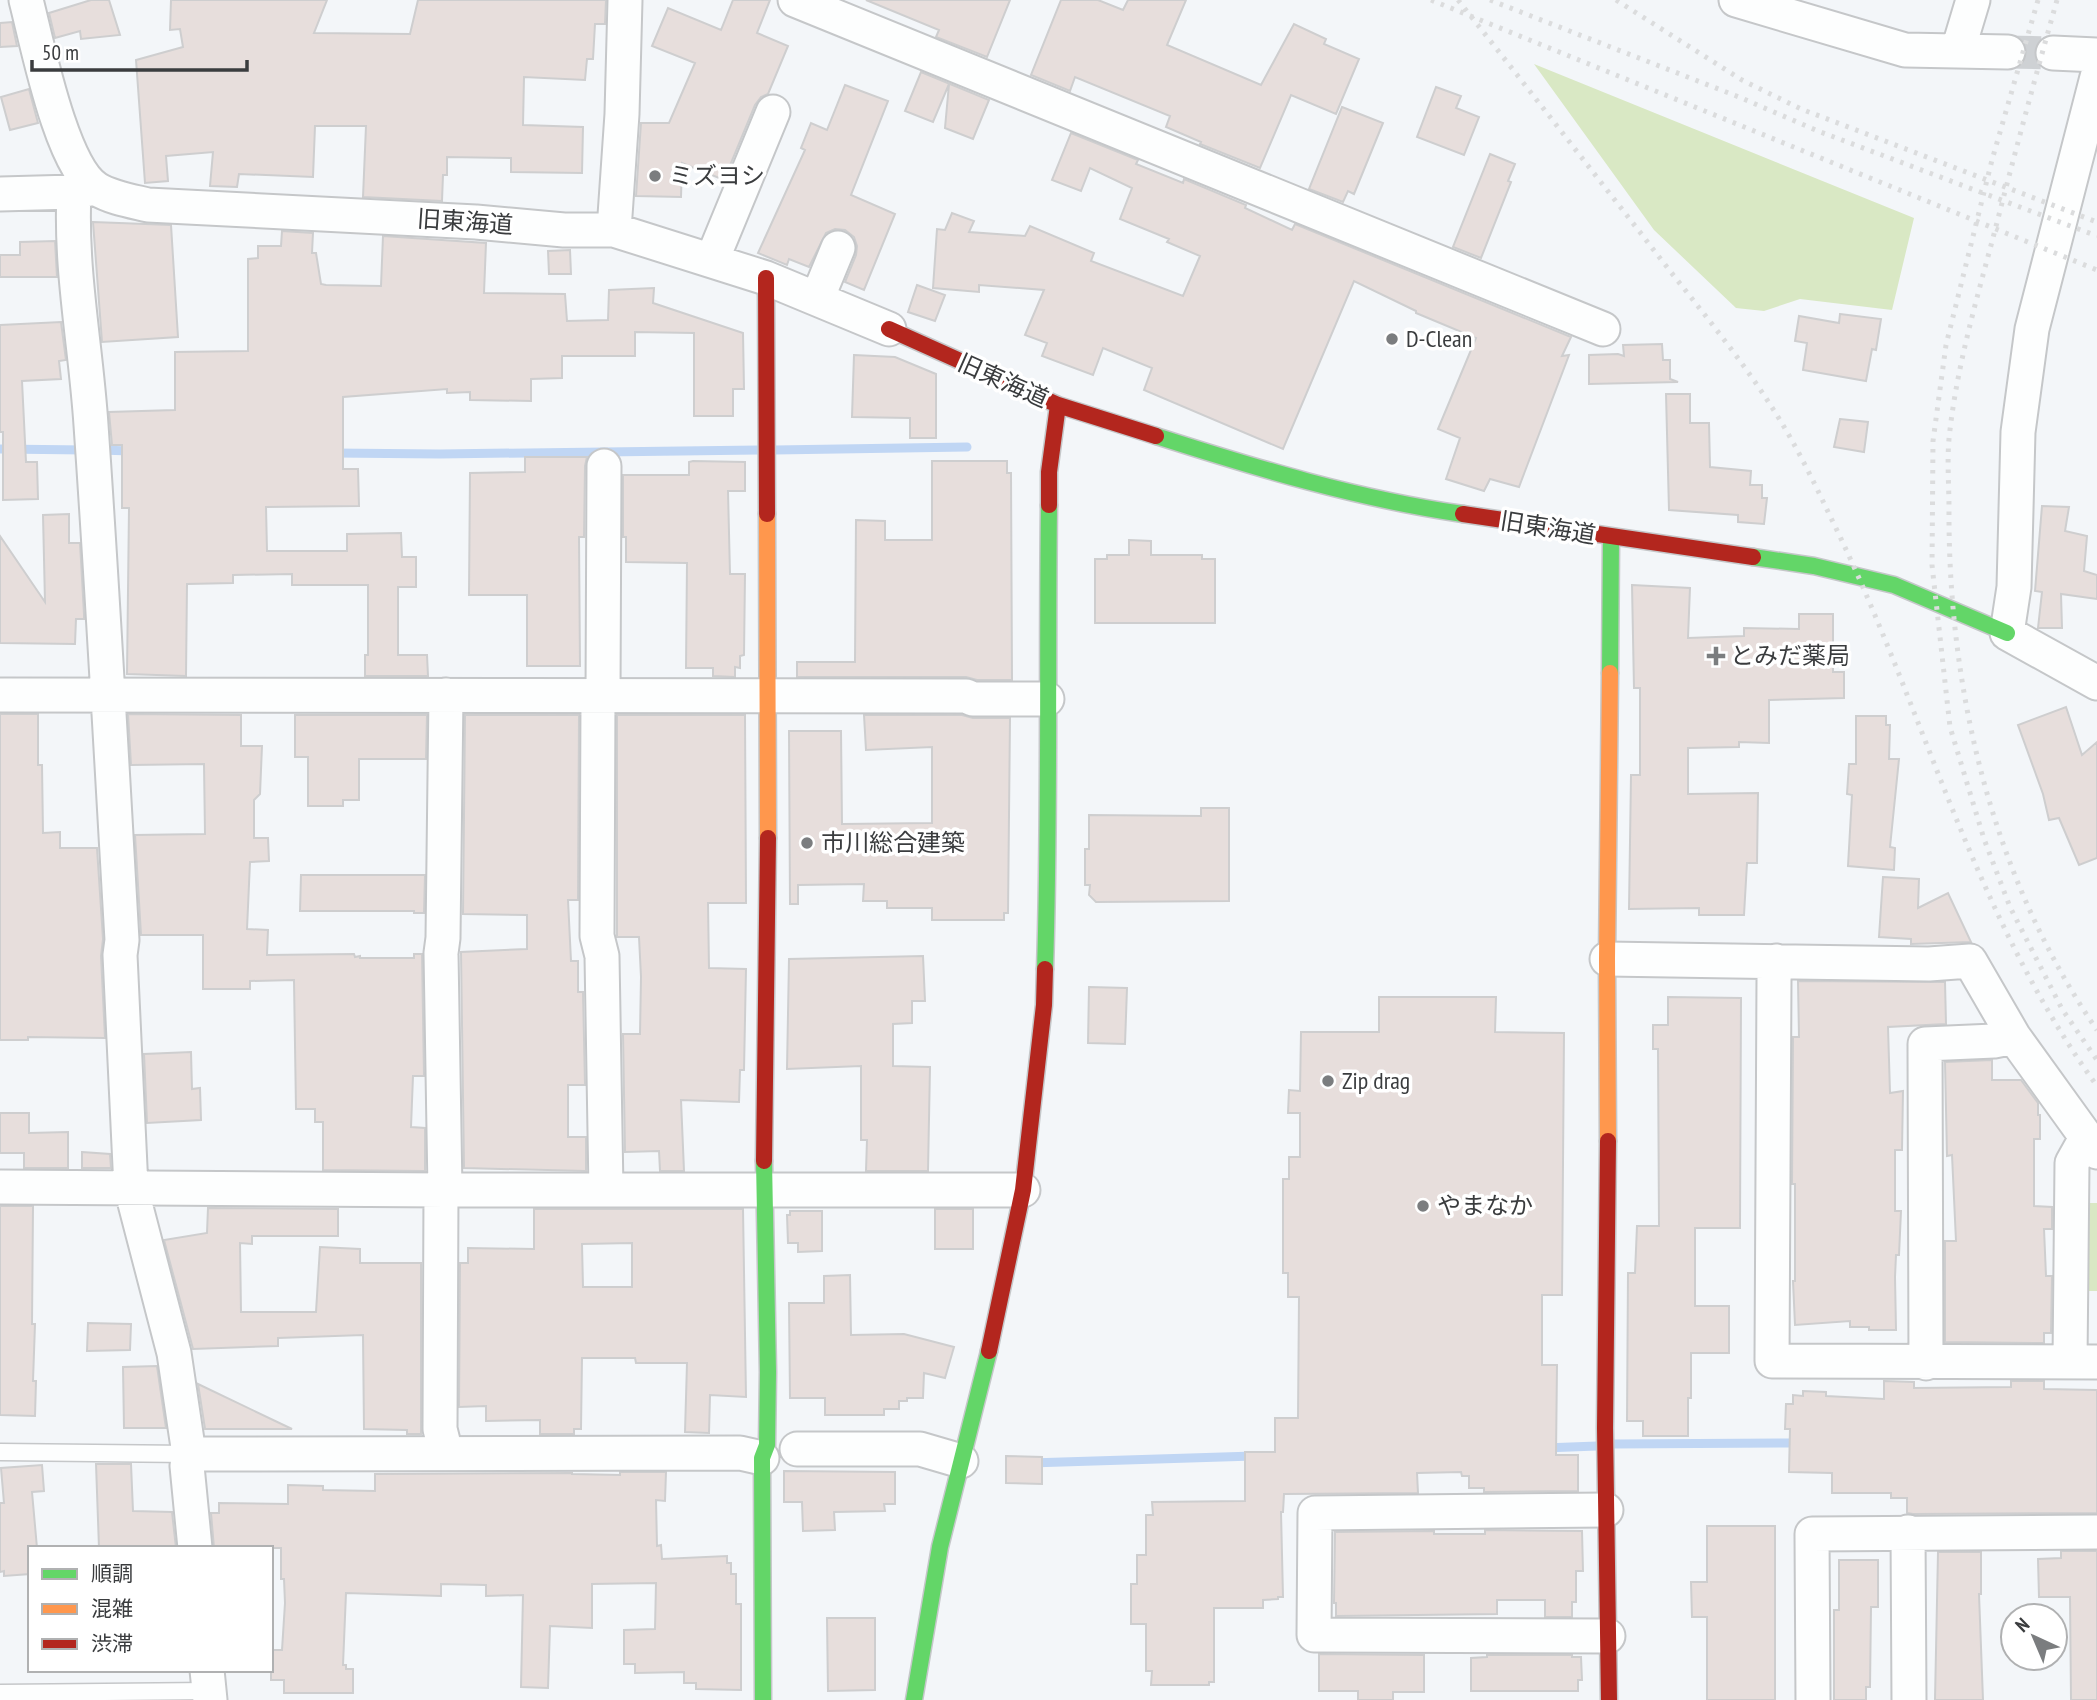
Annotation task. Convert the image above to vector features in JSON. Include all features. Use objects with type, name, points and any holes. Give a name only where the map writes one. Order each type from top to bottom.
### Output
[{"type":"street","points":[[26,0],[62,133],[84,190],[72,227],[92,431],[122,940],[120,955],[131,1188],[174,1353],[189,1454],[187,1465],[195,1546]]},
{"type":"street","points":[[614,230],[622,114],[625,0]]},
{"type":"street","points":[[794,0],[1603,329]]},
{"type":"street","points":[[1736,0],[1905,50],[2008,52]]},
{"type":"street","points":[[1958,50],[1973,0]]},
{"type":"street","points":[[2053,53],[2097,55]]},
{"type":"street","points":[[2007,633],[2014,587],[2018,432],[2032,329],[2097,77]]},
{"type":"street","points":[[712,260],[773,112]]},
{"type":"street","points":[[0,194],[84,190]]},
{"type":"street","name":"旧東海道","points":[[84,190],[148,205],[476,222],[564,230],[614,230],[766,278],[889,329],[1058,405],[1232,460],[1407,506],[1814,566],[1894,585],[2007,633],[2097,683]]},
{"type":"street","points":[[817,299],[838,248]]},
{"type":"street","points":[[763,1700],[762,1458],[767,1445],[768,1372],[765,1191],[768,698],[766,278]]},
{"type":"street","points":[[914,1700],[940,1547],[1000,1307],[1023,1190],[1044,1004],[1049,832],[1049,472],[1058,405]]},
{"type":"street","points":[[604,466],[597,936],[602,956],[606,1190]]},
{"type":"street","points":[[1609,1700],[1605,1433],[1606,1235],[1609,1218],[1607,959],[1611,537]]},
{"type":"street","points":[[0,695],[768,698],[965,696],[973,699],[1047,699]]},
{"type":"street","points":[[446,695],[441,953],[443,1190],[440,1429],[446,1453]]},
{"type":"street","points":[[1607,959],[1776,961],[1929,964],[1970,961],[2014,1037],[2092,1144],[2072,1163],[2083,1362],[1772,1361],[1776,961]]},
{"type":"street","points":[[1926,1363],[1925,1044],[1994,1041],[2014,1037]]},
{"type":"street","points":[[0,1187],[1023,1190]]},
{"type":"street","points":[[797,1449],[920,1449],[961,1461]]},
{"type":"street","points":[[189,1454],[740,1453],[762,1458]]},
{"type":"street","points":[[1606,1510],[1315,1513],[1314,1635],[1608,1636]]},
{"type":"street","points":[[1908,1532],[1909,1700]]},
{"type":"street","points":[[1813,1700],[1812,1534],[2097,1532]]},
{"type":"lane","points":[[0,1452],[189,1454]]},
{"type":"lane","points":[[0,1693],[208,1687]]},
{"type":"green space","points":[[1534,64],[1914,218],[1892,310],[1800,299],[1764,311],[1736,308],[1654,230]]},
{"type":"green space","points":[[2086,1203],[2097,1203],[2097,1291],[2084,1291]]},
{"type":"building","points":[[91,0],[109,0],[120,35],[81,39],[80,31],[55,38],[49,13]]},
{"type":"building","points":[[171,0],[327,0],[314,33],[410,34],[418,0],[606,0],[605,24],[595,24],[593,59],[587,59],[585,80],[524,77],[523,125],[583,127],[582,173],[511,172],[511,158],[447,157],[442,201],[363,197],[366,126],[315,126],[313,177],[239,174],[237,187],[210,186],[213,152],[166,156],[168,181],[145,183],[136,60],[183,47],[180,29],[170,30]]},
{"type":"building","points":[[733,0],[770,0],[757,33],[788,46],[768,94],[761,97],[755,105],[724,180],[682,163],[681,197],[636,196],[641,123],[669,123],[695,63],[652,46],[668,8],[721,30]]},
{"type":"building","points":[[866,0],[1010,0],[987,57],[936,37],[939,30]]},
{"type":"building","points":[[1061,0],[1098,0],[1123,10],[1128,0],[1186,0],[1167,45],[1261,85],[1294,24],[1326,39],[1324,44],[1359,59],[1336,114],[1291,95],[1260,168],[1166,127],[1170,116],[1075,77],[1070,91],[1031,75]]},
{"type":"building","points":[[12,22],[17,46],[0,47],[0,23]]},
{"type":"building","points":[[921,72],[989,100],[973,139],[945,128],[949,84],[933,122],[905,111]]},
{"type":"building","points":[[845,85],[888,101],[851,195],[895,214],[864,290],[845,282],[857,246],[854,237],[845,230],[835,229],[826,233],[809,267],[789,259],[787,265],[758,253],[805,150],[801,148],[811,123],[827,130]]},
{"type":"building","points":[[1436,87],[1461,96],[1456,108],[1479,117],[1464,155],[1417,137]]},
{"type":"building","points":[[29,89],[38,123],[10,130],[1,97]]},
{"type":"building","points":[[1342,107],[1383,123],[1354,194],[1348,191],[1343,202],[1309,189]]},
{"type":"building","points":[[1071,133],[1138,160],[1136,164],[1183,183],[1184,179],[1246,205],[1245,208],[1292,230],[1295,224],[1571,337],[1562,356],[1569,355],[1519,487],[1490,479],[1484,491],[1446,479],[1460,438],[1438,429],[1476,338],[1416,313],[1354,281],[1283,449],[1144,390],[1152,368],[1103,348],[1093,375],[1042,356],[1047,343],[1025,335],[1044,290],[979,285],[979,292],[933,288],[937,229],[945,230],[952,213],[974,221],[969,232],[1025,236],[1030,226],[1094,253],[1091,261],[1183,296],[1200,256],[1167,242],[1169,239],[1120,219],[1132,188],[1090,168],[1081,191],[1052,180]]},
{"type":"building","points":[[1490,154],[1515,164],[1508,181],[1511,182],[1481,258],[1453,247]]},
{"type":"building","points":[[93,222],[171,225],[178,337],[102,342]]},
{"type":"building","points":[[282,231],[313,233],[312,253],[316,253],[321,284],[326,285],[381,286],[383,236],[486,243],[484,293],[565,294],[567,321],[608,320],[609,290],[654,288],[653,303],[743,333],[744,389],[733,389],[733,416],[694,416],[694,333],[635,332],[635,356],[562,356],[562,378],[531,379],[531,401],[470,400],[470,392],[447,393],[447,389],[343,397],[343,469],[358,469],[359,506],[266,507],[267,551],[347,551],[347,534],[401,533],[402,557],[416,557],[416,587],[398,587],[398,655],[427,655],[428,676],[365,676],[365,655],[368,655],[368,585],[292,585],[292,574],[233,575],[233,583],[187,584],[186,676],[127,674],[129,508],[122,508],[122,445],[112,445],[109,412],[175,410],[175,352],[248,351],[248,259],[258,258],[258,246],[281,246]]},
{"type":"building","points":[[55,241],[57,277],[0,277],[0,255],[20,255],[20,242]]},
{"type":"building","points":[[570,250],[571,274],[549,274],[548,251]]},
{"type":"building","points":[[917,285],[945,295],[935,321],[908,312]]},
{"type":"building","points":[[1840,314],[1881,319],[1876,350],[1872,349],[1866,381],[1803,370],[1807,343],[1795,341],[1799,316],[1839,323]]},
{"type":"building","points":[[61,322],[66,360],[59,361],[61,379],[22,381],[26,462],[37,462],[38,499],[3,500],[0,325]]},
{"type":"building","points":[[1662,344],[1663,360],[1670,360],[1670,379],[1678,382],[1589,384],[1589,355],[1624,356],[1623,345]]},
{"type":"building","points":[[854,355],[895,357],[936,374],[936,438],[910,438],[910,418],[852,417]]},
{"type":"building","points":[[1666,394],[1690,394],[1690,423],[1709,423],[1710,467],[1751,471],[1750,485],[1762,485],[1762,498],[1767,498],[1764,524],[1738,522],[1738,515],[1669,510]]},
{"type":"building","points":[[1840,419],[1868,422],[1864,452],[1834,447]]},
{"type":"building","points":[[525,457],[587,457],[584,537],[579,537],[580,666],[527,666],[527,595],[469,595],[470,473],[525,472]]},
{"type":"building","points":[[932,461],[1007,461],[1007,473],[1011,473],[1012,680],[977,680],[966,677],[797,677],[797,662],[855,662],[856,520],[885,521],[885,540],[932,540]]},
{"type":"building","points":[[689,462],[745,462],[745,491],[728,491],[730,574],[745,574],[744,655],[740,656],[740,668],[735,667],[735,677],[713,676],[713,668],[686,668],[687,563],[626,562],[626,537],[623,537],[623,475],[689,475]]},
{"type":"building","points":[[2042,506],[2069,507],[2065,531],[2087,536],[2084,571],[2097,575],[2097,599],[2061,594],[2062,628],[2038,628],[2042,592],[2035,591]]},
{"type":"building","points":[[69,514],[69,543],[80,543],[84,614],[84,619],[76,619],[75,644],[0,643],[0,536],[45,602],[43,515]]},
{"type":"building","points":[[1129,540],[1151,541],[1151,555],[1202,555],[1202,559],[1215,559],[1215,623],[1095,623],[1095,559],[1107,559],[1107,555],[1129,555]]},
{"type":"building","points":[[1632,585],[1690,588],[1688,638],[1744,636],[1744,628],[1799,629],[1799,614],[1833,614],[1833,672],[1844,672],[1844,698],[1769,700],[1769,743],[1739,742],[1739,747],[1688,748],[1688,794],[1758,793],[1757,863],[1747,863],[1744,915],[1699,915],[1699,908],[1629,909],[1631,775],[1640,775],[1640,688],[1634,688]]},
{"type":"building","points":[[2066,707],[2082,755],[2097,742],[2097,858],[2079,865],[2059,818],[2049,820],[2043,794],[2018,725]]},
{"type":"building","points":[[0,714],[38,714],[38,765],[42,765],[43,833],[60,832],[60,848],[97,848],[103,939],[101,956],[105,1038],[28,1037],[28,1040],[0,1040]]},
{"type":"building","points":[[128,714],[241,715],[241,746],[262,746],[260,794],[254,800],[254,838],[268,838],[269,861],[250,862],[247,929],[268,930],[267,955],[354,954],[360,958],[414,958],[414,954],[422,954],[424,1076],[413,1076],[411,1127],[425,1128],[425,1171],[323,1170],[323,1122],[315,1122],[315,1109],[296,1109],[294,980],[250,981],[250,989],[203,989],[203,935],[141,935],[135,835],[205,834],[204,764],[131,765]]},
{"type":"building","points":[[295,715],[427,715],[426,759],[359,759],[359,800],[343,800],[343,806],[308,806],[308,757],[295,757]]},
{"type":"building","points":[[465,715],[579,715],[578,900],[568,900],[571,961],[578,961],[578,992],[583,992],[585,1085],[568,1085],[568,1137],[586,1137],[586,1171],[464,1168],[461,952],[527,949],[527,915],[463,914]]},
{"type":"building","points":[[617,715],[745,715],[746,903],[708,903],[709,968],[746,969],[744,1070],[740,1070],[739,1102],[681,1100],[684,1171],[660,1171],[659,1151],[625,1152],[623,1034],[640,1034],[641,977],[639,937],[617,937]]},
{"type":"building","points":[[864,715],[1010,718],[1008,913],[1004,913],[1004,920],[932,920],[932,908],[887,908],[887,901],[863,901],[864,884],[798,885],[798,904],[790,904],[789,731],[841,731],[842,824],[932,823],[932,747],[866,750]]},
{"type":"building","points":[[1856,716],[1886,716],[1886,725],[1890,725],[1889,759],[1899,759],[1890,847],[1895,848],[1894,870],[1848,866],[1852,795],[1847,794],[1849,764],[1856,764]]},
{"type":"building","points":[[1201,808],[1229,808],[1229,901],[1096,902],[1089,895],[1090,885],[1085,885],[1085,849],[1089,849],[1089,815],[1201,816]]},
{"type":"building","points":[[301,875],[425,875],[424,913],[300,911]]},
{"type":"building","points":[[1883,877],[1919,879],[1918,908],[1948,893],[1971,942],[1911,944],[1911,939],[1879,937]]},
{"type":"building","points":[[923,956],[925,1001],[912,1001],[912,1023],[893,1024],[893,1066],[930,1067],[928,1171],[866,1171],[867,1140],[861,1140],[861,1066],[787,1069],[789,959]]},
{"type":"building","points":[[1798,981],[1945,982],[1946,1024],[1888,1027],[1890,1093],[1903,1091],[1902,1150],[1895,1150],[1895,1211],[1901,1211],[1895,1277],[1896,1330],[1850,1327],[1850,1321],[1795,1325],[1793,1037],[1799,1037]]},
{"type":"building","points":[[1089,987],[1127,988],[1125,1044],[1088,1043]]},
{"type":"building","name":"やまなか","points":[[1379,997],[1496,997],[1495,1032],[1564,1033],[1562,1295],[1542,1295],[1542,1365],[1557,1365],[1556,1455],[1578,1455],[1578,1491],[1484,1492],[1484,1488],[1469,1488],[1469,1476],[1462,1476],[1461,1472],[1417,1473],[1418,1493],[1284,1494],[1281,1512],[1283,1597],[1263,1600],[1263,1608],[1214,1608],[1214,1682],[1209,1682],[1209,1685],[1151,1685],[1152,1671],[1146,1671],[1146,1624],[1131,1624],[1131,1584],[1137,1584],[1137,1555],[1146,1555],[1146,1515],[1153,1515],[1152,1502],[1245,1501],[1245,1452],[1275,1452],[1275,1418],[1298,1418],[1299,1297],[1288,1297],[1288,1273],[1283,1273],[1283,1179],[1289,1179],[1289,1157],[1300,1157],[1300,1113],[1288,1113],[1289,1090],[1300,1091],[1301,1032],[1379,1032]]},
{"type":"building","points":[[1668,997],[1741,998],[1740,1228],[1695,1228],[1695,1306],[1729,1306],[1729,1353],[1691,1353],[1688,1436],[1643,1436],[1643,1421],[1627,1421],[1628,1273],[1635,1273],[1637,1226],[1659,1226],[1658,1049],[1653,1049],[1653,1025],[1668,1025]]},
{"type":"building","points":[[191,1052],[192,1089],[200,1088],[201,1120],[147,1123],[144,1054]]},
{"type":"building","points":[[1992,1060],[1992,1080],[2021,1080],[2038,1103],[2040,1139],[2034,1139],[2034,1206],[2052,1207],[2052,1229],[2044,1229],[2046,1276],[2052,1276],[2051,1333],[2044,1333],[2044,1343],[1945,1342],[1945,1241],[1956,1241],[1952,1155],[1947,1156],[1945,1062]]},
{"type":"building","points":[[0,1113],[29,1113],[29,1133],[68,1132],[68,1168],[24,1168],[24,1153],[0,1153]]},
{"type":"building","points":[[82,1152],[110,1154],[111,1168],[82,1168]]},
{"type":"building","points":[[0,1206],[33,1206],[32,1324],[35,1324],[35,1416],[0,1415]]},
{"type":"building","points":[[208,1208],[338,1209],[338,1236],[252,1236],[252,1244],[240,1243],[241,1312],[316,1312],[320,1247],[360,1249],[360,1263],[421,1263],[421,1434],[407,1434],[407,1430],[364,1429],[363,1335],[278,1338],[278,1346],[193,1349],[164,1240],[207,1233]]},
{"type":"building","points":[[534,1209],[743,1209],[746,1397],[710,1395],[709,1433],[685,1432],[687,1363],[636,1363],[635,1358],[582,1358],[581,1429],[574,1429],[574,1434],[540,1434],[540,1420],[486,1421],[486,1406],[459,1407],[460,1263],[468,1263],[468,1248],[534,1249]],"holes":[[[632,1243],[632,1287],[583,1287],[582,1244]]]},
{"type":"building","points":[[935,1209],[973,1209],[973,1249],[935,1249]]},
{"type":"building","points":[[790,1211],[822,1211],[822,1251],[798,1252],[798,1243],[788,1243],[787,1215],[790,1215]]},
{"type":"building","points":[[850,1275],[851,1335],[904,1334],[954,1347],[945,1378],[924,1373],[923,1398],[899,1401],[899,1409],[884,1409],[884,1415],[825,1415],[825,1398],[790,1398],[789,1303],[824,1303],[824,1276]]},
{"type":"building","points":[[88,1323],[131,1324],[130,1350],[87,1351]]},
{"type":"building","points":[[157,1366],[166,1428],[124,1428],[123,1367]]},
{"type":"building","points":[[1884,1381],[1914,1382],[1914,1388],[2011,1387],[2011,1381],[2044,1381],[2044,1389],[2097,1390],[2097,1513],[1913,1514],[1907,1513],[1907,1498],[1891,1498],[1891,1493],[1832,1493],[1832,1473],[1789,1472],[1790,1429],[1785,1429],[1786,1404],[1793,1404],[1793,1395],[1803,1396],[1803,1391],[1826,1392],[1826,1396],[1884,1399]]},
{"type":"building","points":[[198,1384],[292,1429],[205,1429]]},
{"type":"building","points":[[1006,1456],[1042,1457],[1042,1484],[1006,1483]]},
{"type":"building","points":[[96,1464],[131,1464],[133,1511],[172,1512],[176,1546],[99,1546]]},
{"type":"building","points":[[42,1465],[44,1491],[32,1492],[37,1546],[28,1546],[28,1574],[4,1576],[4,1571],[0,1572],[0,1503],[4,1503],[1,1468]]},
{"type":"building","points":[[784,1471],[895,1472],[895,1504],[884,1504],[885,1511],[834,1512],[835,1530],[803,1531],[802,1502],[784,1502]]},
{"type":"building","points":[[620,1472],[666,1472],[665,1501],[656,1500],[657,1546],[661,1545],[662,1559],[727,1556],[727,1563],[731,1563],[731,1574],[736,1574],[736,1604],[741,1604],[741,1690],[696,1689],[696,1683],[684,1683],[684,1672],[635,1673],[635,1664],[624,1664],[624,1630],[655,1629],[656,1583],[592,1584],[592,1628],[550,1626],[548,1688],[521,1687],[523,1595],[486,1596],[486,1585],[441,1584],[441,1596],[346,1593],[343,1665],[346,1665],[346,1669],[353,1669],[353,1693],[284,1693],[284,1680],[271,1680],[273,1650],[282,1650],[285,1603],[284,1579],[281,1579],[281,1548],[214,1546],[211,1513],[219,1513],[219,1503],[288,1504],[288,1485],[323,1486],[323,1490],[375,1491],[375,1474],[620,1475]]},
{"type":"building","points":[[1707,1526],[1775,1526],[1775,1700],[1707,1700],[1707,1617],[1692,1617],[1691,1582],[1707,1582]]},
{"type":"building","points":[[1485,1530],[1582,1531],[1583,1571],[1576,1571],[1576,1602],[1572,1602],[1572,1617],[1545,1617],[1545,1600],[1497,1600],[1497,1614],[1336,1616],[1335,1532],[1434,1531],[1434,1534],[1485,1534]]},
{"type":"building","points":[[2061,1551],[2097,1551],[2097,1700],[2071,1700],[2070,1597],[2039,1597],[2038,1559],[2061,1558]]},
{"type":"building","points":[[1938,1552],[1981,1552],[1979,1594],[1983,1700],[1935,1700]]},
{"type":"building","points":[[1839,1560],[1878,1560],[1878,1607],[1871,1607],[1870,1687],[1866,1687],[1866,1700],[1834,1700],[1834,1610],[1839,1610]]},
{"type":"building","points":[[827,1618],[875,1618],[875,1690],[828,1691]]},
{"type":"building","points":[[1319,1654],[1424,1655],[1424,1692],[1393,1692],[1393,1700],[1358,1700],[1358,1691],[1319,1691]]},
{"type":"building","points":[[1487,1655],[1581,1657],[1582,1680],[1578,1680],[1578,1691],[1471,1691],[1471,1658]]},
{"type":"waterway","points":[[775,450],[967,447]]},
{"type":"waterway","points":[[0,449],[86,450]]},
{"type":"waterway","points":[[100,450],[131,451]]},
{"type":"waterway","points":[[334,453],[758,450]]},
{"type":"waterway","points":[[1614,1444],[1799,1443]]},
{"type":"waterway","points":[[1544,1448],[1597,1446]]},
{"type":"waterway","points":[[1030,1463],[1254,1456]]},
{"type":"tunnel","points":[[2008,52],[2053,53]]},
{"type":"railway","points":[[1431,0],[2097,270]]},
{"type":"railway","points":[[1458,0],[1727,343],[1789,435],[1863,587],[1982,880],[2053,1020],[2097,1086]]},
{"type":"railway","points":[[1490,0],[1739,97],[1818,131],[2097,236]]},
{"type":"railway","points":[[1616,0],[1742,80],[1801,109],[2097,222]]},
{"type":"railway","points":[[2038,0],[1992,160],[1946,345],[1933,441],[1932,565],[1950,727],[1984,839],[2010,907],[2062,1009],[2097,1060]]},
{"type":"railway","points":[[2057,0],[1956,387],[1948,456],[1951,577],[1957,646],[1968,714],[2004,847],[2030,910],[2061,972],[2097,1030]]},
{"type":"traffic: fast","points":[[1156,436],[1269,471],[1346,491],[1463,514]]},
{"type":"traffic: fast","points":[[1045,969],[1049,505]]},
{"type":"traffic: fast","points":[[1610,673],[1611,537]]},
{"type":"traffic: fast","points":[[1753,557],[1814,566],[1894,585],[2007,633]]},
{"type":"traffic: fast","points":[[763,1700],[762,1458],[767,1445],[768,1372],[764,1161]]},
{"type":"traffic: fast","points":[[914,1700],[940,1547],[989,1351]]},
{"type":"traffic: slow","points":[[767,514],[768,838]]},
{"type":"traffic: slow","points":[[1608,1141],[1610,673]]},
{"type":"traffic: jam","points":[[766,278],[767,514]]},
{"type":"traffic: jam","points":[[889,329],[1058,405],[1156,436]]},
{"type":"traffic: jam","points":[[1049,505],[1049,472],[1058,405]]},
{"type":"traffic: jam","points":[[1463,514],[1753,557]]},
{"type":"traffic: jam","points":[[764,1161],[768,838]]},
{"type":"traffic: jam","points":[[989,1351],[1023,1190],[1044,1005],[1045,969]]},
{"type":"traffic: jam","points":[[1608,1141],[1605,1428],[1609,1700]]},
{"type":"place","name":"ミズヨシ","points":[[655,176]]},
{"type":"place","name":"D-Clean","points":[[1392,339]]},
{"type":"place","name":"とみだ薬局","points":[[1716,656]]},
{"type":"place","name":"市川総合建築","points":[[807,843]]},
{"type":"place","name":"Zip drag","points":[[1328,1081]]},
{"type":"place","name":"やまなか","points":[[1423,1206]]}]
